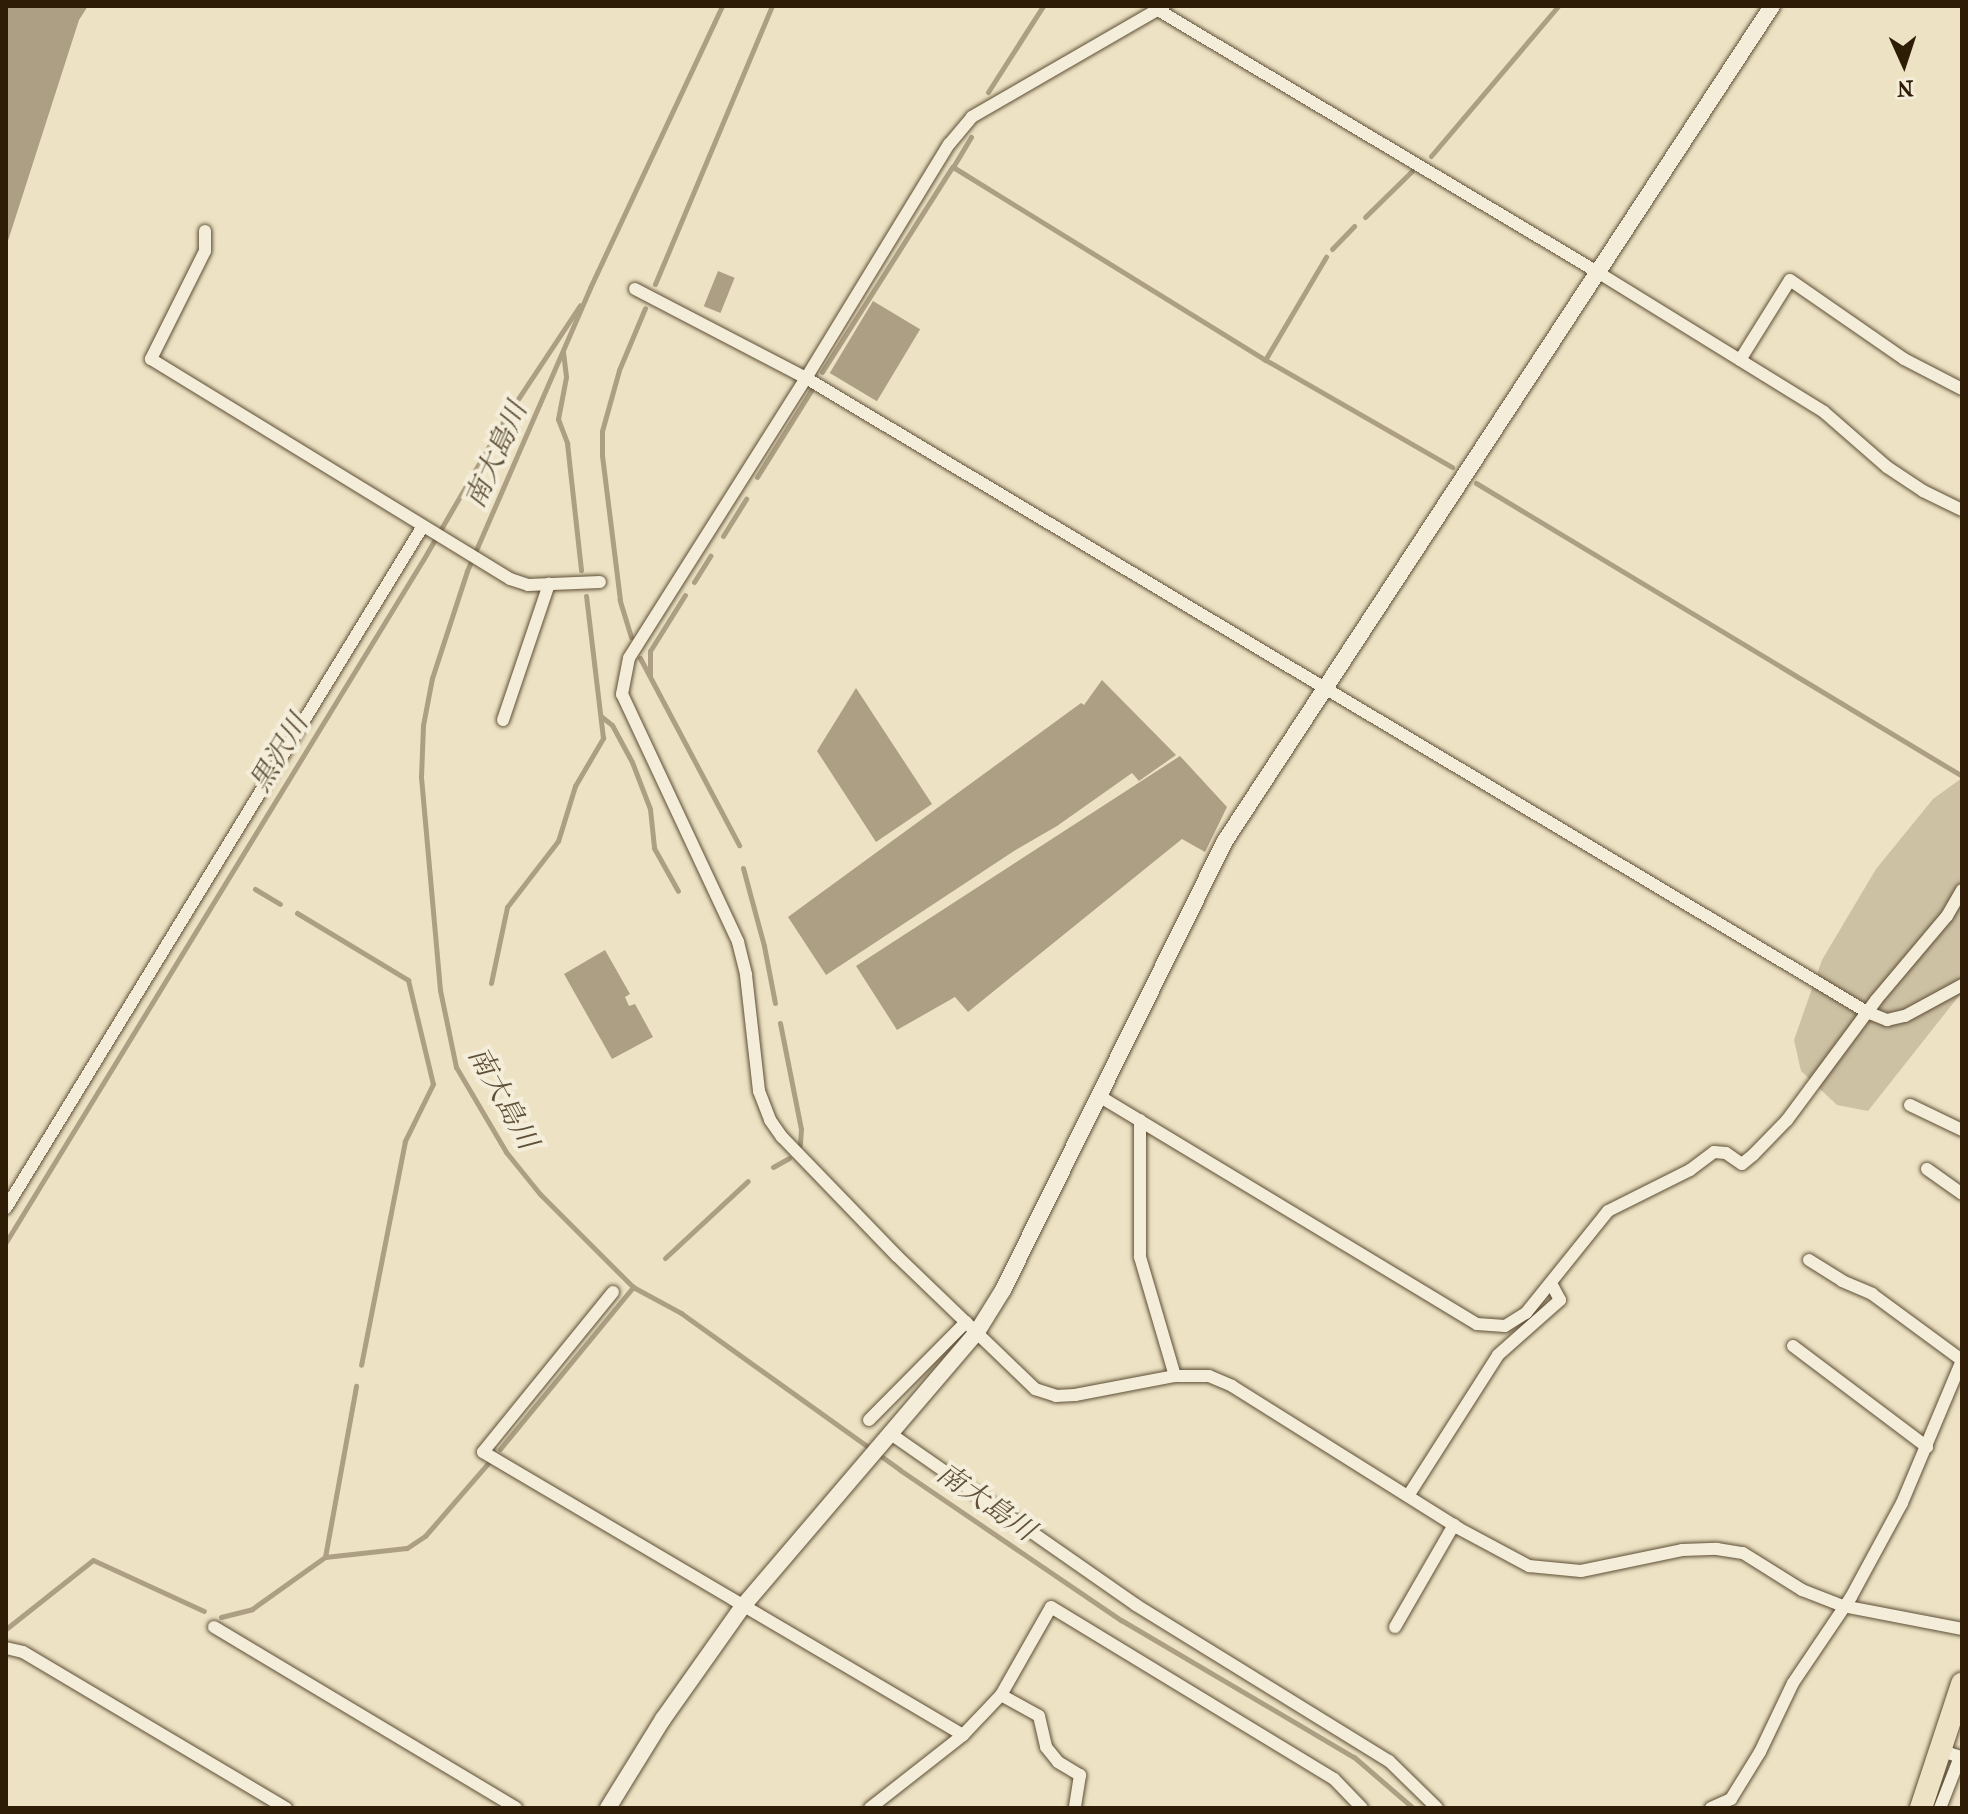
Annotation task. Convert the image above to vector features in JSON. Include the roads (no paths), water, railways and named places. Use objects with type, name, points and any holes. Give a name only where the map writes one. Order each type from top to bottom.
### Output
[{"type":"highway","points":[[1921,1808],[1954,1753],[1962,1684]]},
{"type":"street","points":[[608,1808],[663,1719],[743,1606],[890,1436],[1003,1290],[1225,841],[1323,687],[1599,273],[1772,6]]},
{"type":"street","points":[[1962,510],[1923,491],[1887,467],[1824,412],[1161,8],[972,117],[940,159],[629,658],[622,694],[738,942],[746,975],[759,1091],[770,1120],[782,1137],[897,1256],[1035,1389],[1056,1396],[1175,1376],[1209,1376],[1232,1386],[1509,1558],[1553,1571],[1581,1571],[1682,1550],[1743,1553],[1802,1590],[1843,1606],[1962,1629]]},
{"type":"street","points":[[205,231],[205,251],[151,359],[447,543],[519,582],[600,582]]},
{"type":"street","points":[[1740,360],[1790,280],[1904,359],[1962,389]]},
{"type":"street","points":[[635,289],[806,378],[1867,1012],[1887,1020],[1905,1016],[1962,985]]},
{"type":"street","points":[[6,1208],[426,529]]},
{"type":"street","points":[[503,720],[549,584]]},
{"type":"street","points":[[1099,1096],[1477,1324],[1495,1328],[1515,1322],[1551,1283],[1608,1211],[1690,1170],[1714,1152],[1726,1153],[1742,1164],[1753,1155],[1787,1120],[1867,1012],[1947,916],[1962,890]]},
{"type":"street","points":[[1910,1105],[1962,1130]]},
{"type":"street","points":[[1140,1120],[1140,1257],[1175,1376]]},
{"type":"street","points":[[1927,1169],[1962,1194]]},
{"type":"street","points":[[1711,1808],[1731,1799],[1760,1752],[1793,1683],[1843,1606],[1902,1503],[1962,1360],[1872,1294],[1809,1260]]},
{"type":"street","points":[[1408,1496],[1498,1355],[1560,1300],[1551,1283]]},
{"type":"street","points":[[613,1292],[483,1452],[963,1735]]},
{"type":"street","points":[[869,1420],[972,1327]]},
{"type":"street","points":[[1793,1346],[1927,1447]]},
{"type":"street","points":[[890,1436],[1136,1605],[1389,1761],[1437,1808]]},
{"type":"street","points":[[1395,1627],[1454,1525]]},
{"type":"street","points":[[870,1808],[963,1735],[1001,1695],[1051,1607],[1334,1779],[1362,1808]]},
{"type":"street","points":[[214,1627],[516,1808]]},
{"type":"street","points":[[6,1648],[23,1652],[286,1808]]},
{"type":"street","points":[[1001,1695],[1039,1716],[1046,1747],[1058,1762],[1080,1775],[1075,1808]]},
{"type":"street","points":[[1940,1808],[1954,1753]]},
{"type":"waterway","name":"南大島川","points":[[722,6],[590,288],[467,571],[432,678],[423,725],[421,777],[440,990],[456,1067],[506,1152],[540,1194],[633,1287],[681,1313],[900,1470],[1121,1620],[1354,1757],[1413,1808]]},
{"type":"waterway","points":[[655,284],[772,6]]},
{"type":"waterway","points":[[988,92],[1043,6]]},
{"type":"waterway","points":[[1431,156],[1558,6]]},
{"type":"waterway","points":[[971,137],[953,167],[1264,359],[1452,467]]},
{"type":"waterway","points":[[822,372],[952,167]]},
{"type":"waterway","points":[[1365,217],[1412,171]]},
{"type":"waterway","points":[[1332,249],[1354,226]]},
{"type":"waterway","points":[[1265,360],[1326,257]]},
{"type":"waterway","name":"黒沢川","points":[[6,1242],[423,560],[506,417],[580,305]]},
{"type":"waterway","points":[[631,637],[620,600],[602,455],[602,431],[619,370],[645,308]]},
{"type":"waterway","points":[[563,352],[566,377],[558,419],[567,443],[581,570]]},
{"type":"waterway","points":[[757,477],[812,389]]},
{"type":"waterway","points":[[1476,483],[1962,776]]},
{"type":"waterway","points":[[723,536],[746,499]]},
{"type":"waterway","points":[[694,582],[710,556]]},
{"type":"waterway","points":[[650,675],[650,651],[685,595]]},
{"type":"waterway","points":[[491,983],[507,907],[558,841],[575,786],[603,738],[586,596]]},
{"type":"waterway","points":[[640,658],[739,845]]},
{"type":"waterway","points":[[602,717],[612,725],[632,762],[650,809],[654,848],[678,891]]},
{"type":"waterway","points":[[743,868],[764,946],[775,1003]]},
{"type":"waterway","points":[[255,889],[280,904]]},
{"type":"waterway","points":[[297,913],[408,980],[433,1084],[405,1141],[361,1365]]},
{"type":"waterway","points":[[780,1023],[801,1129],[800,1145]]},
{"type":"waterway","points":[[773,1167],[789,1158]]},
{"type":"waterway","points":[[665,1258],[748,1181]]},
{"type":"waterway","points":[[500,1449],[633,1287]]},
{"type":"waterway","points":[[325,1557],[356,1386]]},
{"type":"waterway","points":[[221,1617],[252,1609],[325,1557],[407,1548],[425,1536],[489,1462]]},
{"type":"waterway","points":[[6,1629],[93,1560],[204,1611]]}]
